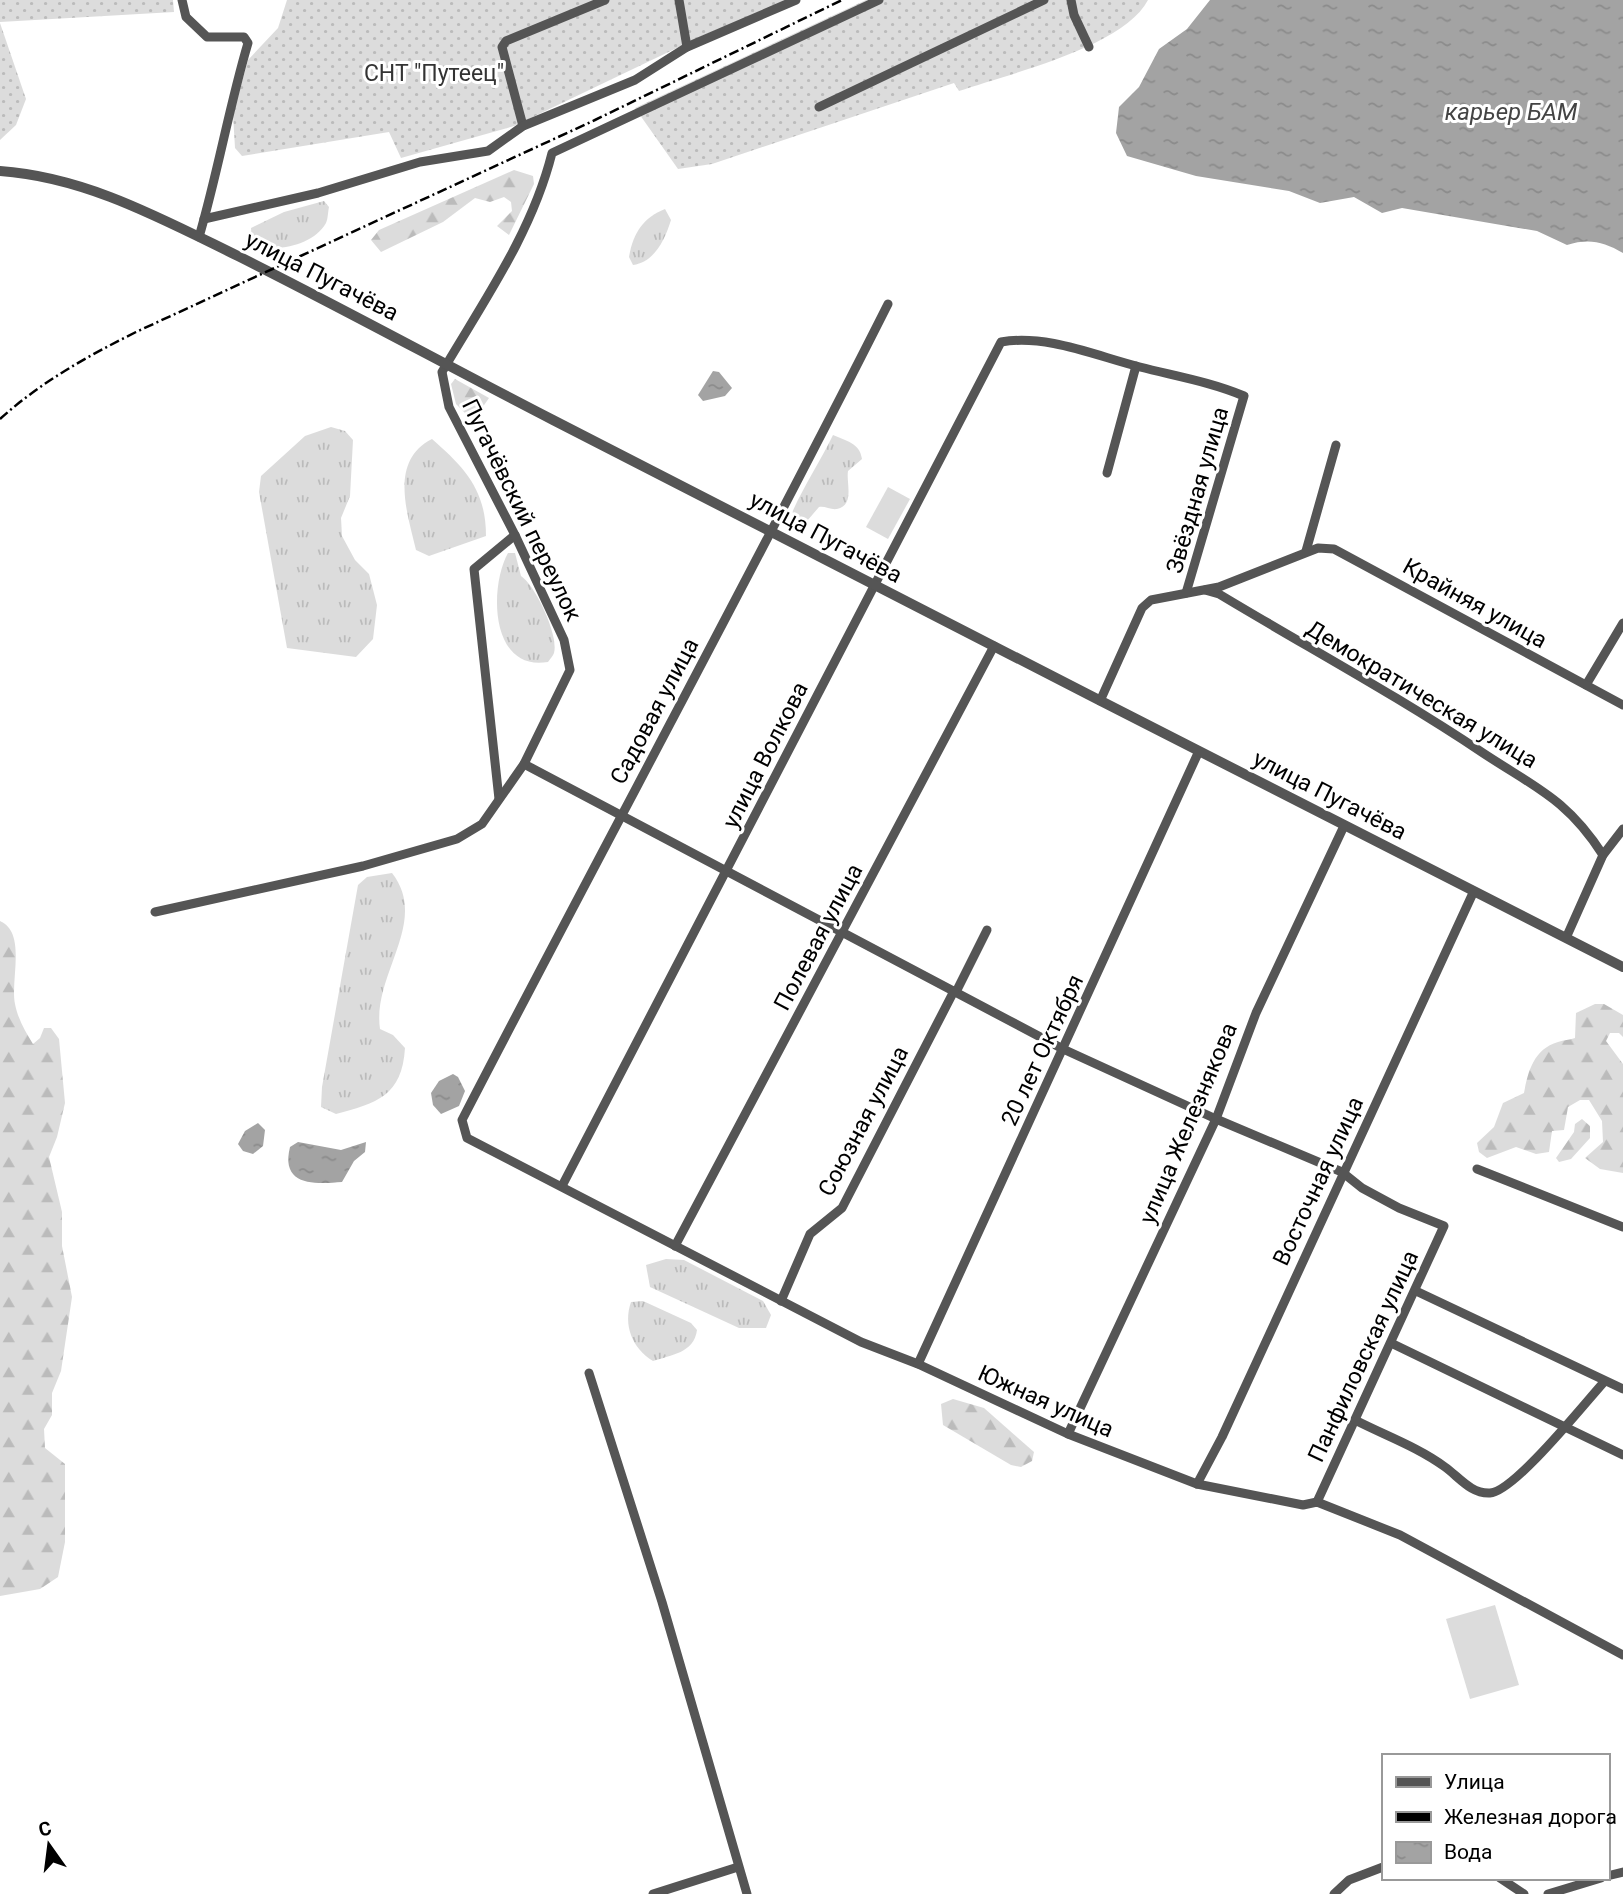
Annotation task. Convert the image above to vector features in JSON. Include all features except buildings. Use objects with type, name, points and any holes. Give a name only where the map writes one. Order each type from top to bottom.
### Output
[{"type":"street","points":[[182,0],[186,17],[208,37],[244,37],[248,43],[229,110],[225,146],[199,237]]},
{"type":"street","points":[[523,126],[502,47],[506,41],[605,0]]},
{"type":"street","points":[[679,0],[687,47]]},
{"type":"street","points":[[204,219],[318,193],[420,162],[479,154],[503,142],[523,126],[635,80],[687,47],[796,0]]},
{"type":"street","points":[[446,364],[515,248],[547,172],[552,153],[879,0]]},
{"type":"street","points":[[819,107],[1044,0]]},
{"type":"street","points":[[1072,0],[1074,15],[1089,47]]},
{"type":"street","name":"улица Пугачёва","points":[[0,171],[25,172],[106,195],[199,237],[873,587],[1623,967]]},
{"type":"street","name":"Садовая улица","points":[[467,1138],[462,1120],[619,817],[772,533],[888,304]]},
{"type":"street","name":"улица Волкова","points":[[562,1186],[1001,342],[1045,343],[1136,366]]},
{"type":"street","name":"Пугачёвский переулок","points":[[155,912],[408,855],[457,839],[482,824],[524,764],[570,670],[564,640],[515,535],[449,407],[441,382],[446,364]]},
{"type":"street","points":[[1107,473],[1136,366]]},
{"type":"street","name":"Звёздная улица","points":[[1136,366],[1224,387],[1244,397],[1186,593]]},
{"type":"street","points":[[1100,701],[1142,608],[1151,600],[1203,590],[1269,569],[1306,551],[1336,445]]},
{"type":"street","points":[[499,799],[474,569],[515,535]]},
{"type":"street","name":"Крайняя улица","points":[[1306,551],[1334,549],[1623,705]]},
{"type":"street","name":"Демократическая улица","points":[[1203,590],[1219,594],[1415,707],[1560,801],[1584,825],[1603,855]]},
{"type":"street","points":[[1586,685],[1623,622]]},
{"type":"street","name":"Полевая улица","points":[[675,1246],[994,646]]},
{"type":"street","name":"20 лет Октября","points":[[918,1364],[1199,751]]},
{"type":"street","points":[[524,764],[619,817],[727,870],[1063,1049],[1216,1119],[1342,1172]]},
{"type":"street","name":"улица Железнякова","points":[[1068,1434],[1216,1119],[1256,1013],[1344,826]]},
{"type":"street","points":[[1566,938],[1603,855],[1623,829]]},
{"type":"street","name":"Восточная улица","points":[[1196,1484],[1222,1437],[1473,893]]},
{"type":"street","name":"Союзная улица","points":[[781,1301],[810,1234],[842,1208],[987,930]]},
{"type":"street","name":"Южная улица","points":[[467,1138],[861,1342],[918,1364],[1068,1434],[1196,1484],[1303,1505],[1317,1502],[1400,1535],[1623,1655]]},
{"type":"street","points":[[1477,1169],[1623,1227]]},
{"type":"street","name":"Панфиловская улица","points":[[1317,1502],[1444,1226],[1399,1208],[1362,1188],[1342,1172]]},
{"type":"street","points":[[1416,1291],[1623,1389]]},
{"type":"street","points":[[1391,1343],[1623,1455]]},
{"type":"street","points":[[589,1373],[662,1602],[747,1894]]},
{"type":"street","points":[[1354,1420],[1443,1465],[1477,1491],[1491,1493],[1500,1490],[1522,1472],[1604,1382]]},
{"type":"street","points":[[653,1894],[738,1867]]},
{"type":"street","points":[[1334,1894],[1349,1880],[1382,1867]]},
{"type":"street","points":[[1503,1880],[1524,1894]]},
{"type":"street","points":[[1548,1894],[1594,1880]]},
{"type":"green space","points":[[0,0],[173,0],[174,12],[0,22]]},
{"type":"green space","name":"СНТ \"Путеец\"","points":[[287,0],[788,0],[704,35],[514,126],[401,158],[389,132],[242,156],[235,148],[233,114],[248,60],[278,28]]},
{"type":"green space","points":[[866,0],[1148,0],[1135,17],[1115,32],[1063,57],[959,91],[954,83],[712,164],[678,169],[635,108]]},
{"type":"green space","points":[[0,23],[26,99],[16,125],[0,140]]},
{"type":"green space","points":[[514,170],[533,176],[534,184],[509,235],[497,226],[512,211],[511,202],[504,197],[490,202],[475,198],[443,222],[381,252],[371,240],[379,230]]},
{"type":"green space","points":[[324,201],[329,207],[327,221],[312,237],[281,248],[252,243],[251,228],[284,212]]},
{"type":"green space","points":[[665,209],[671,220],[662,242],[647,259],[633,265],[629,257],[640,227]]},
{"type":"green space","points":[[455,379],[489,398],[473,421],[456,404],[451,384]]},
{"type":"green space","points":[[331,427],[345,431],[353,440],[350,496],[341,518],[342,536],[355,560],[369,574],[377,605],[373,639],[356,657],[287,648],[259,492],[261,476],[305,436]]},
{"type":"green space","points":[[833,435],[855,446],[862,459],[848,471],[846,503],[837,509],[819,507],[807,521],[794,521],[791,515]]},
{"type":"green space","points":[[432,439],[464,470],[478,493],[486,536],[429,556],[416,550],[405,488],[410,460]]},
{"type":"green space","points":[[888,487],[910,499],[888,539],[866,527]]},
{"type":"green space","points":[[508,553],[515,553],[521,576],[533,589],[545,611],[555,645],[554,653],[548,662],[529,662],[515,654],[505,641],[499,624],[497,605],[498,586]]},
{"type":"green space","points":[[392,873],[402,892],[405,910],[403,929],[384,988],[380,1029],[393,1035],[405,1048],[403,1064],[399,1077],[385,1095],[364,1106],[336,1114],[321,1107],[322,1087],[358,885],[367,877]]},
{"type":"green space","points":[[0,921],[8,927],[13,936],[16,958],[14,994],[22,1025],[33,1044],[40,1038],[44,1028],[51,1028],[59,1039],[65,1103],[49,1157],[62,1212],[62,1246],[72,1297],[61,1371],[52,1393],[52,1415],[44,1429],[45,1448],[65,1464],[65,1542],[58,1577],[40,1589],[0,1596]]},
{"type":"green space","points":[[1595,1004],[1604,1004],[1623,1015],[1623,1037],[1619,1033],[1610,1033],[1606,1041],[1623,1064],[1623,1173],[1600,1169],[1585,1158],[1603,1142],[1602,1121],[1589,1100],[1580,1100],[1568,1107],[1564,1130],[1552,1131],[1549,1152],[1536,1154],[1516,1147],[1487,1158],[1479,1152],[1477,1143],[1494,1127],[1503,1103],[1524,1093],[1530,1069],[1538,1055],[1550,1045],[1575,1038],[1576,1013]]},
{"type":"green space","points":[[1582,1119],[1590,1126],[1590,1138],[1571,1159],[1559,1162],[1556,1158],[1574,1132],[1575,1124]]},
{"type":"green space","points":[[666,1259],[684,1260],[763,1301],[771,1315],[766,1328],[739,1328],[650,1287],[646,1265]]},
{"type":"green space","points":[[643,1301],[691,1323],[697,1330],[691,1344],[681,1352],[653,1361],[646,1356],[631,1335],[628,1319],[631,1302]]},
{"type":"green space","points":[[953,1399],[984,1408],[1034,1452],[1032,1461],[1021,1467],[1011,1465],[943,1425],[941,1404]]},
{"type":"green space","points":[[1495,1605],[1519,1685],[1470,1699],[1446,1619]]},
{"type":"water","name":"карьер БАМ","points":[[1210,0],[1623,0],[1623,253],[1596,242],[1567,245],[1537,231],[1402,208],[1382,213],[1354,197],[1320,203],[1289,191],[1196,176],[1127,156],[1116,133],[1119,107],[1139,87],[1159,49],[1187,29]]},
{"type":"water","points":[[713,371],[719,372],[732,388],[725,396],[703,401],[698,395]]},
{"type":"water","points":[[453,1074],[458,1077],[465,1091],[459,1106],[441,1114],[433,1105],[431,1093],[439,1081]]},
{"type":"water","points":[[258,1123],[265,1130],[263,1146],[253,1154],[243,1151],[238,1144],[245,1131]]},
{"type":"water","points":[[298,1142],[341,1150],[366,1142],[365,1152],[354,1161],[342,1182],[322,1183],[303,1180],[290,1170],[290,1147]]},
{"type":"railway","points":[[0,419],[65,371],[136,332],[595,120],[842,0]]}]
